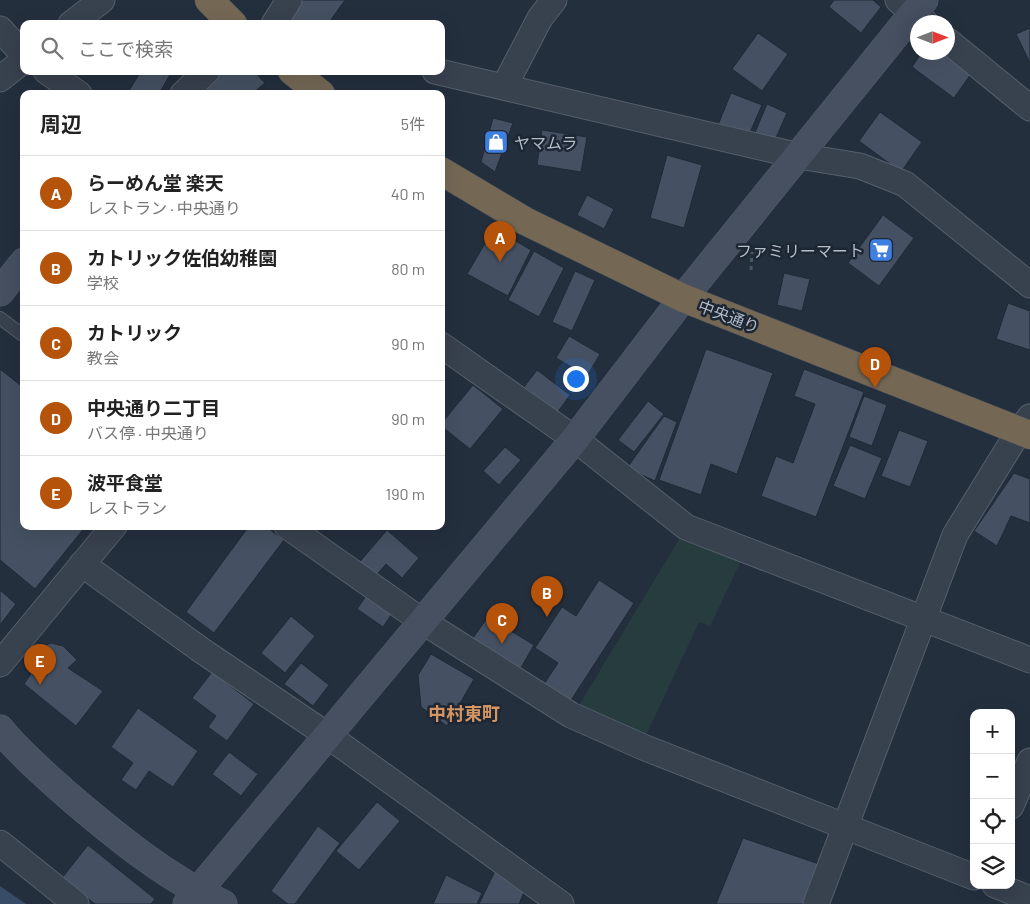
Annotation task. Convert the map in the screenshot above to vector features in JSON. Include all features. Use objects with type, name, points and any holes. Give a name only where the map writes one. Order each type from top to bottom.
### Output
[{"type":"highway","points":[[209,0],[228,20]]},
{"type":"highway","name":"中央通り","points":[[445,173],[524,222],[683,298],[1026,428]]},
{"type":"street","points":[[76,20],[102,0]]},
{"type":"street","points":[[276,20],[289,0]]},
{"type":"street","points":[[504,87],[540,18],[554,0]]},
{"type":"street","points":[[192,898],[574,439],[683,298],[915,9]]},
{"type":"street","points":[[0,29],[20,50]]},
{"type":"street","points":[[955,47],[1030,108]]},
{"type":"street","points":[[0,79],[20,63]]},
{"type":"street","points":[[445,73],[798,156],[860,166],[905,184],[1030,285]]},
{"type":"street","points":[[52,75],[73,90]]},
{"type":"street","points":[[187,90],[203,75]]},
{"type":"street","points":[[0,292],[20,267]]},
{"type":"street","points":[[445,348],[574,439],[686,527],[1030,660]]},
{"type":"street","points":[[816,904],[925,620],[955,535],[1026,428]]},
{"type":"street","points":[[0,664],[111,530]]},
{"type":"street","points":[[293,530],[422,621],[571,715],[642,747],[970,875]]},
{"type":"street","points":[[82,564],[201,650],[327,735],[561,904]]},
{"type":"street","points":[[0,729],[39,770],[192,898],[224,904]]},
{"type":"street","points":[[1014,799],[1030,761]]},
{"type":"street","points":[[0,844],[76,904]]},
{"type":"street","points":[[1004,889],[1030,899]]},
{"type":"lane","points":[[0,318],[20,333]]},
{"type":"green space","points":[[681,536],[741,561],[710,626],[699,622],[643,742],[575,712]]},
{"type":"water","points":[[0,886],[26,904],[0,904]]},
{"type":"building","points":[[297,0],[345,0],[331,20],[286,20]]},
{"type":"building","points":[[834,0],[873,0],[881,7],[861,33],[829,7]]},
{"type":"building","points":[[1030,28],[1030,63],[1016,34]]},
{"type":"building","points":[[758,33],[788,54],[762,91],[732,69]]},
{"type":"building","points":[[955,56],[975,68],[954,98],[912,67],[917,60],[955,60]]},
{"type":"building","points":[[139,75],[170,75],[161,90],[129,90]]},
{"type":"building","points":[[217,75],[258,75],[265,83],[257,90],[200,90]]},
{"type":"building","points":[[731,93],[762,105],[748,137],[718,125]]},
{"type":"building","points":[[767,104],[787,113],[775,140],[753,137]]},
{"type":"building","points":[[880,112],[922,142],[901,172],[859,141]]},
{"type":"building","name":"ヤマムラ","points":[[493,118],[513,123],[495,172],[481,162]]},
{"type":"building","points":[[542,130],[587,137],[581,172],[537,165]]},
{"type":"building","points":[[667,155],[702,165],[684,228],[650,218]]},
{"type":"building","points":[[587,195],[614,209],[604,229],[577,215]]},
{"type":"building","name":"ファミリーマート","points":[[883,215],[914,238],[879,286],[848,263]]},
{"type":"building","points":[[494,228],[531,250],[508,296],[467,274]]},
{"type":"building","points":[[534,251],[564,268],[539,317],[508,300]]},
{"type":"building","points":[[575,271],[595,280],[572,331],[552,322]]},
{"type":"building","points":[[784,273],[810,279],[802,311],[777,305]]},
{"type":"building","points":[[1008,303],[1030,311],[1030,350],[996,339]]},
{"type":"building","points":[[569,336],[600,354],[587,376],[556,358]]},
{"type":"building","points":[[706,349],[773,373],[737,474],[711,464],[701,495],[659,480]]},
{"type":"building","points":[[0,369],[20,385],[20,530],[83,530],[35,589],[0,560]]},
{"type":"building","points":[[804,369],[864,392],[816,517],[761,496],[776,456],[793,463],[815,404],[794,396]]},
{"type":"building","points":[[537,370],[570,395],[557,413],[524,387]]},
{"type":"building","points":[[473,385],[503,409],[470,449],[445,429],[445,419]]},
{"type":"building","points":[[864,396],[887,405],[872,446],[849,437]]},
{"type":"building","points":[[648,401],[664,414],[634,452],[618,440]]},
{"type":"building","points":[[664,416],[677,422],[655,481],[627,468]]},
{"type":"building","points":[[899,430],[928,441],[910,487],[881,476]]},
{"type":"building","points":[[850,445],[882,458],[865,499],[833,486]]},
{"type":"building","points":[[505,447],[521,460],[499,485],[483,471]]},
{"type":"building","points":[[1014,473],[1030,479],[1030,523],[1011,516],[997,546],[974,531]]},
{"type":"building","points":[[246,530],[270,530],[284,540],[214,633],[186,612]]},
{"type":"building","points":[[387,530],[419,558],[402,578],[386,564],[373,579],[357,565]]},
{"type":"building","points":[[599,580],[634,603],[566,708],[540,690],[558,663],[535,648],[562,607],[576,616]]},
{"type":"building","points":[[0,590],[16,604],[0,625]]},
{"type":"building","points":[[369,592],[395,609],[383,627],[357,609]]},
{"type":"building","points":[[291,616],[315,636],[285,673],[261,653]]},
{"type":"building","points":[[488,617],[534,645],[518,673],[470,642]]},
{"type":"building","points":[[51,643],[63,646],[77,660],[68,668],[103,691],[76,726],[24,684],[45,653],[42,651],[43,646]]},
{"type":"building","points":[[431,654],[474,679],[447,726],[421,707],[418,675]]},
{"type":"building","points":[[301,663],[329,685],[313,706],[284,684]]},
{"type":"building","points":[[212,672],[254,704],[227,741],[208,727],[216,716],[192,698]]},
{"type":"building","points":[[138,708],[198,751],[173,787],[149,771],[136,790],[121,780],[133,763],[111,747]]},
{"type":"building","points":[[229,752],[258,774],[241,796],[212,774]]},
{"type":"building","points":[[377,802],[400,821],[359,870],[336,851]]},
{"type":"building","points":[[318,826],[340,843],[295,904],[288,904],[271,891]]},
{"type":"building","points":[[743,838],[822,865],[807,904],[716,904]]},
{"type":"building","points":[[88,845],[155,899],[151,904],[95,904],[62,878]]},
{"type":"building","points":[[495,871],[527,885],[519,904],[479,904]]},
{"type":"building","points":[[446,875],[482,893],[477,904],[433,904]]},
{"type":"place","name":"ヤマムラ","points":[[496,142]]},
{"type":"place","name":"ファミリーマート","points":[[881,250]]},
{"type":"place","name":"らーめん堂 楽天","points":[[500,262]]},
{"type":"place","name":"中央通り二丁目","points":[[875,388]]},
{"type":"place","name":"カトリック佐伯幼稚園","points":[[547,617]]},
{"type":"place","name":"カトリック","points":[[502,644]]},
{"type":"place","name":"波平食堂","points":[[40,685]]},
{"type":"district","name":"中村東町","points":[[464,713]]}]
